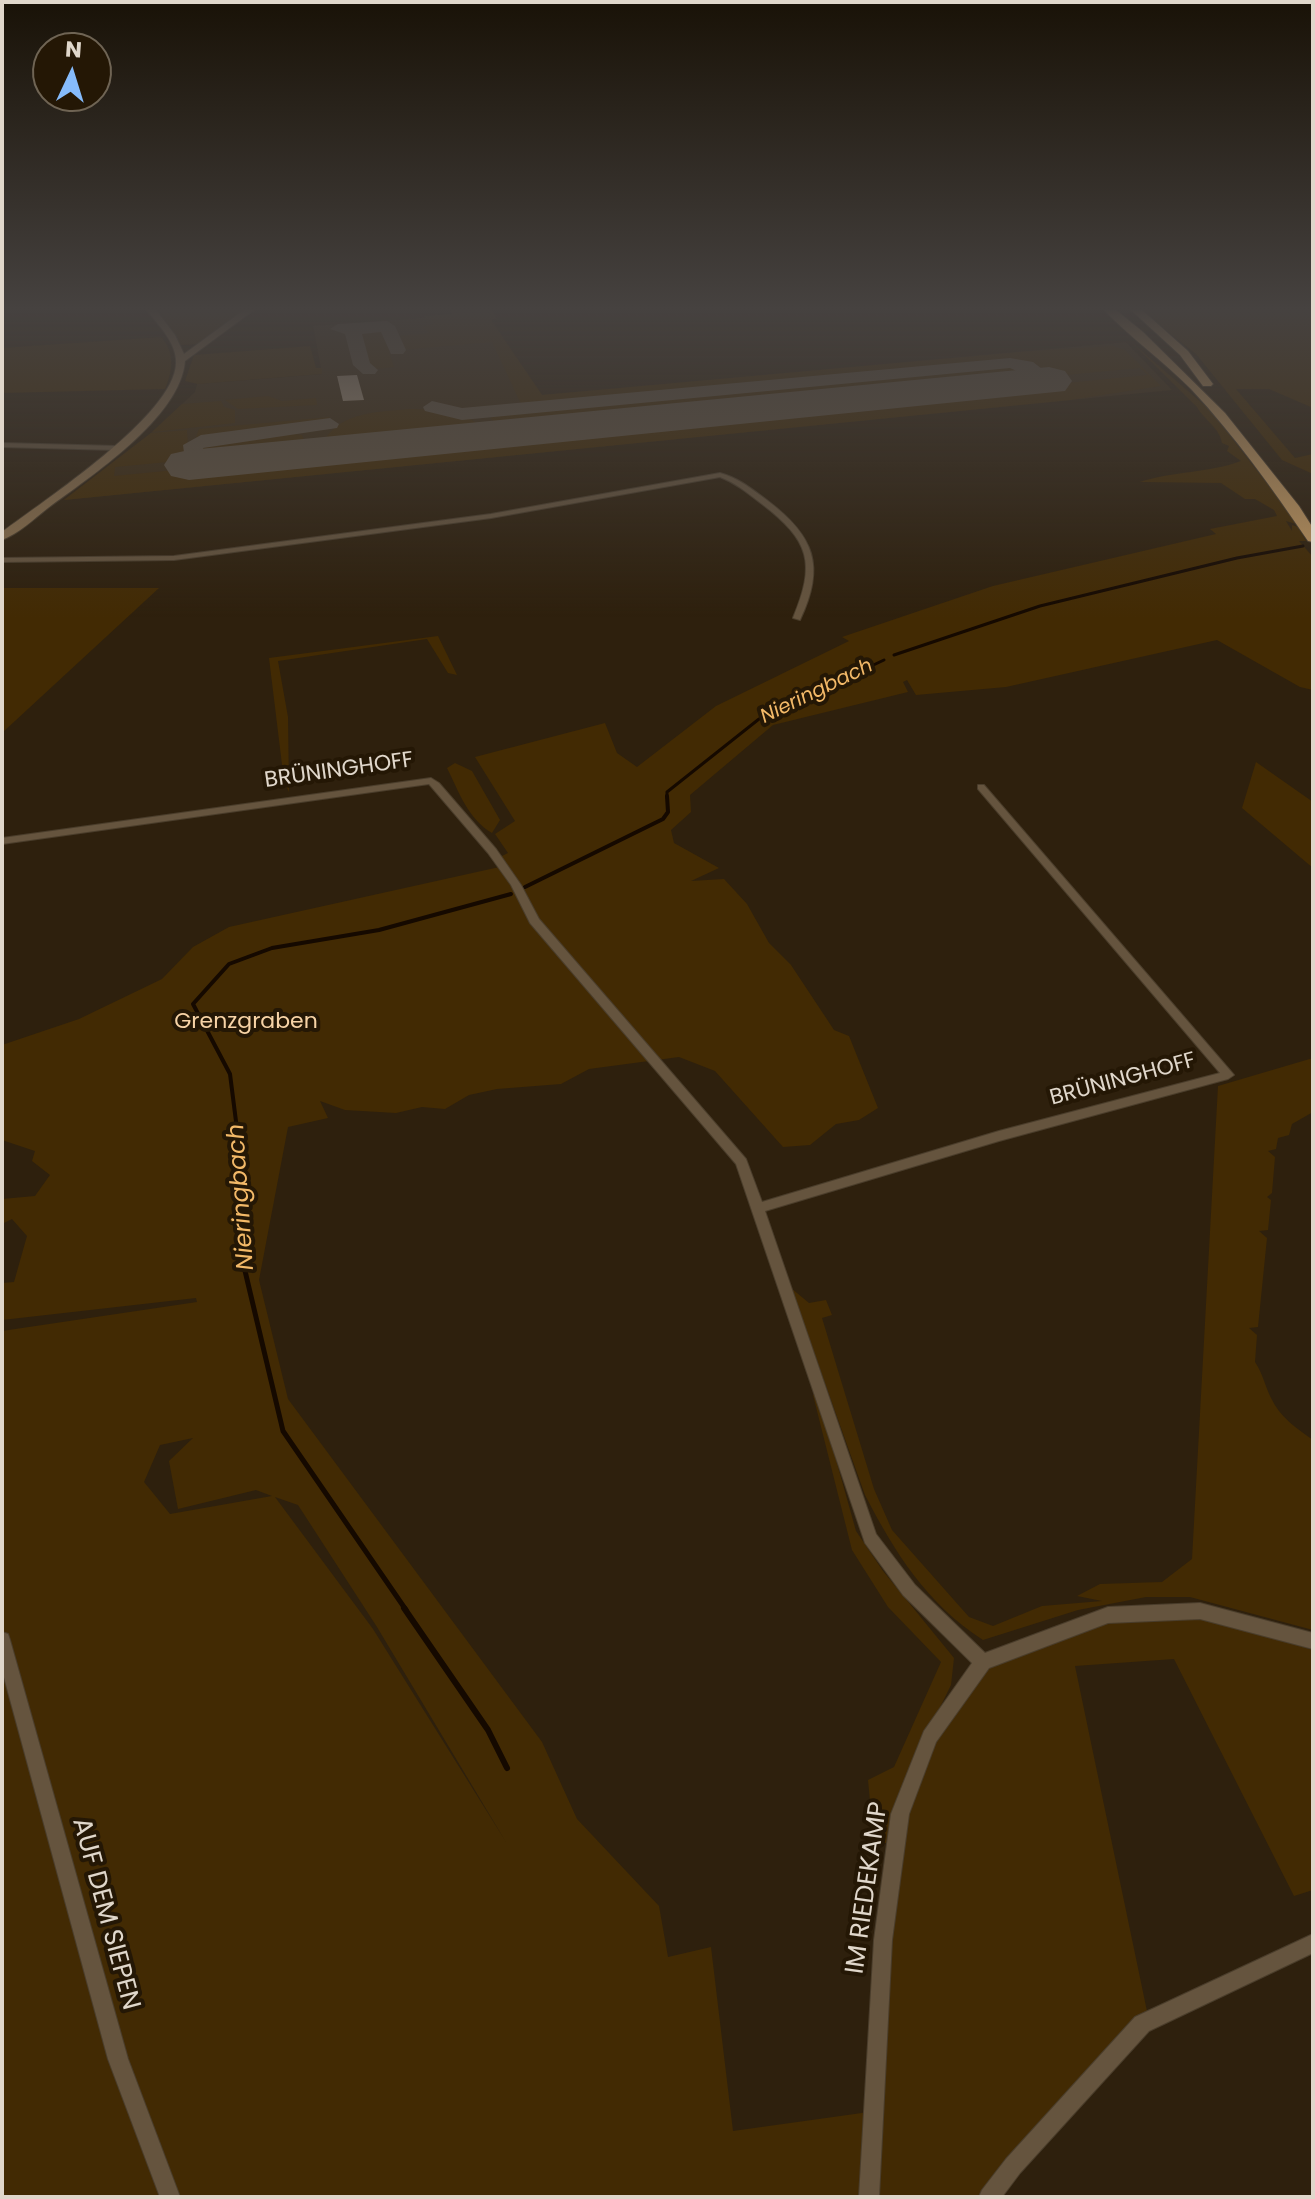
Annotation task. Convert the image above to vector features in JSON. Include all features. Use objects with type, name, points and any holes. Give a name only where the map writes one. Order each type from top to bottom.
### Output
[{"type":"highway","points":[[1220,413],[1281,487],[1313,538]]},
{"type":"highway","points":[[1232,413],[1269,454],[1313,515]]},
{"type":"street","points":[[2,537],[116,448],[155,413]]},
{"type":"street","points":[[2,445],[116,448]]},
{"type":"street","points":[[2,560],[174,558],[478,518],[720,475],[731,478],[769,505],[805,537],[811,574],[807,596],[797,618]]},
{"type":"street","name":"BRÜNINGHOFF","points":[[2,841],[431,781],[492,851],[516,885],[534,921],[742,1162],[870,1538],[909,1590],[983,1662]]},
{"type":"street","name":"BRÜNINGHOFF","points":[[757,1208],[999,1136],[1228,1075],[981,787]]},
{"type":"street","points":[[983,1662],[1108,1615],[1200,1611],[1313,1641]]},
{"type":"street","name":"AUF DEM SIEPEN","points":[[2,1640],[118,2059],[170,2197]]},
{"type":"street","name":"IM RIEDEKAMP","points":[[869,2197],[883,1940],[900,1814],[930,1737],[983,1662]]},
{"type":"street","points":[[989,2197],[1013,2166],[1142,2024],[1313,1943]]},
{"type":"shaded area","points":[[173,413],[944,413],[64,500]]},
{"type":"green space","points":[[173,413],[235,413],[235,423],[152,432]]},
{"type":"green space","points":[[374,413],[446,413],[467,418],[481,427],[474,432],[339,446],[324,441],[340,424]]},
{"type":"green space","points":[[503,413],[677,413],[519,428],[494,422],[490,418]]},
{"type":"green space","points":[[763,413],[943,413],[64,500],[151,433],[187,430],[189,460],[115,467],[114,476]]},
{"type":"green space","name":"Grenzgraben","points":[[1201,413],[1212,413],[1289,512],[1296,524],[1286,521],[1292,531],[1292,525],[1298,527],[1306,541],[1299,541],[1313,557],[1313,690],[1300,687],[1217,640],[1006,687],[916,695],[907,680],[903,682],[908,692],[773,725],[690,795],[691,812],[671,830],[674,843],[719,868],[691,881],[724,879],[747,904],[769,943],[791,965],[834,1030],[849,1036],[878,1108],[859,1120],[836,1124],[810,1145],[783,1147],[715,1071],[679,1057],[589,1069],[561,1084],[497,1089],[469,1095],[445,1109],[422,1107],[396,1113],[345,1110],[320,1101],[328,1118],[288,1127],[259,1280],[288,1399],[542,1742],[577,1819],[659,1906],[668,1957],[711,1947],[733,2131],[869,2112],[904,1815],[933,1739],[985,1665],[1108,1619],[1200,1616],[1313,1650],[1313,1890],[1294,1896],[1174,1659],[1075,1666],[1148,2016],[984,2197],[2,2197],[2,1331],[197,1302],[196,1298],[2,1320],[2,1283],[14,1282],[27,1236],[12,1219],[2,1224],[2,1199],[35,1196],[50,1175],[32,1161],[35,1151],[2,1140],[2,1045],[79,1019],[162,979],[193,947],[229,927],[504,866],[498,858],[508,853],[495,834],[515,821],[475,757],[605,723],[617,753],[637,767],[716,706],[849,641],[842,637],[993,586],[1216,534],[1210,529],[1277,516],[1274,510],[1255,499],[1245,499],[1221,483],[1140,482],[1241,461],[1227,451],[1229,446],[1222,443],[1218,433]],"holes":[[[193,1438],[169,1461],[178,1509],[256,1490],[272,1496],[170,1514],[144,1482],[160,1445]],[[275,1497],[298,1505],[377,1627],[506,1842],[373,1629]]]},
{"type":"green space","points":[[1244,413],[1256,413],[1295,458],[1313,454],[1313,474],[1282,460]]},
{"type":"green space","points":[[330,417],[315,427],[196,437],[199,429]]},
{"type":"green space","points":[[287,433],[302,435],[304,440],[285,451],[214,458],[198,452],[199,444],[208,441]]},
{"type":"green space","points":[[2,588],[159,588],[2,733]]},
{"type":"green space","points":[[438,636],[457,675],[448,673],[427,639],[278,661],[288,717],[289,792],[284,781],[269,658]]},
{"type":"green space","points":[[1256,762],[1313,802],[1313,868],[1242,808]]},
{"type":"green space","points":[[455,763],[472,771],[500,820],[492,833],[470,813],[460,795],[447,768]]},
{"type":"green space","points":[[1313,1058],[1313,1112],[1292,1124],[1289,1135],[1278,1138],[1276,1149],[1268,1151],[1275,1157],[1272,1193],[1267,1197],[1271,1200],[1268,1230],[1259,1231],[1267,1238],[1258,1327],[1249,1328],[1257,1335],[1255,1362],[1275,1405],[1289,1422],[1313,1440],[1313,1630],[1190,1597],[1146,1597],[1078,1610],[983,1640],[929,1594],[876,1516],[865,1495],[791,1288],[809,1303],[826,1300],[832,1315],[822,1318],[874,1489],[892,1530],[969,1617],[993,1626],[1042,1606],[1102,1601],[1077,1596],[1100,1584],[1162,1582],[1192,1559],[1218,1086]]},
{"type":"green space","points":[[817,1392],[856,1531],[883,1571],[954,1658],[951,1685],[918,1752],[891,1843],[874,1843],[868,1780],[894,1767],[941,1662],[888,1607],[852,1550],[813,1395]]},
{"type":"waterway","name":"Nieringbach","points":[[894,655],[1040,606],[1237,558],[1303,546]]},
{"type":"waterway","name":"Nieringbach","points":[[667,796],[667,792],[759,719],[884,660]]},
{"type":"waterway","name":"Nieringbach","points":[[525,887],[663,819],[668,812],[667,796]]},
{"type":"waterway","name":"Nieringbach","points":[[240,1153],[230,1074],[193,1004],[229,964],[272,948],[379,930],[511,894]]},
{"type":"waterway","name":"Nieringbach","points":[[240,1151],[241,1254],[283,1431],[406,1610]]},
{"type":"waterway","name":"Nieringbach","points":[[404,1608],[488,1730],[507,1768]]},
{"type":"taxiway","points":[[456,413],[477,413]]},
{"type":"taxiway","points":[[217,462],[195,460],[193,445],[208,439],[330,424]]},
{"type":"runway","points":[[189,465],[725,413]]}]
